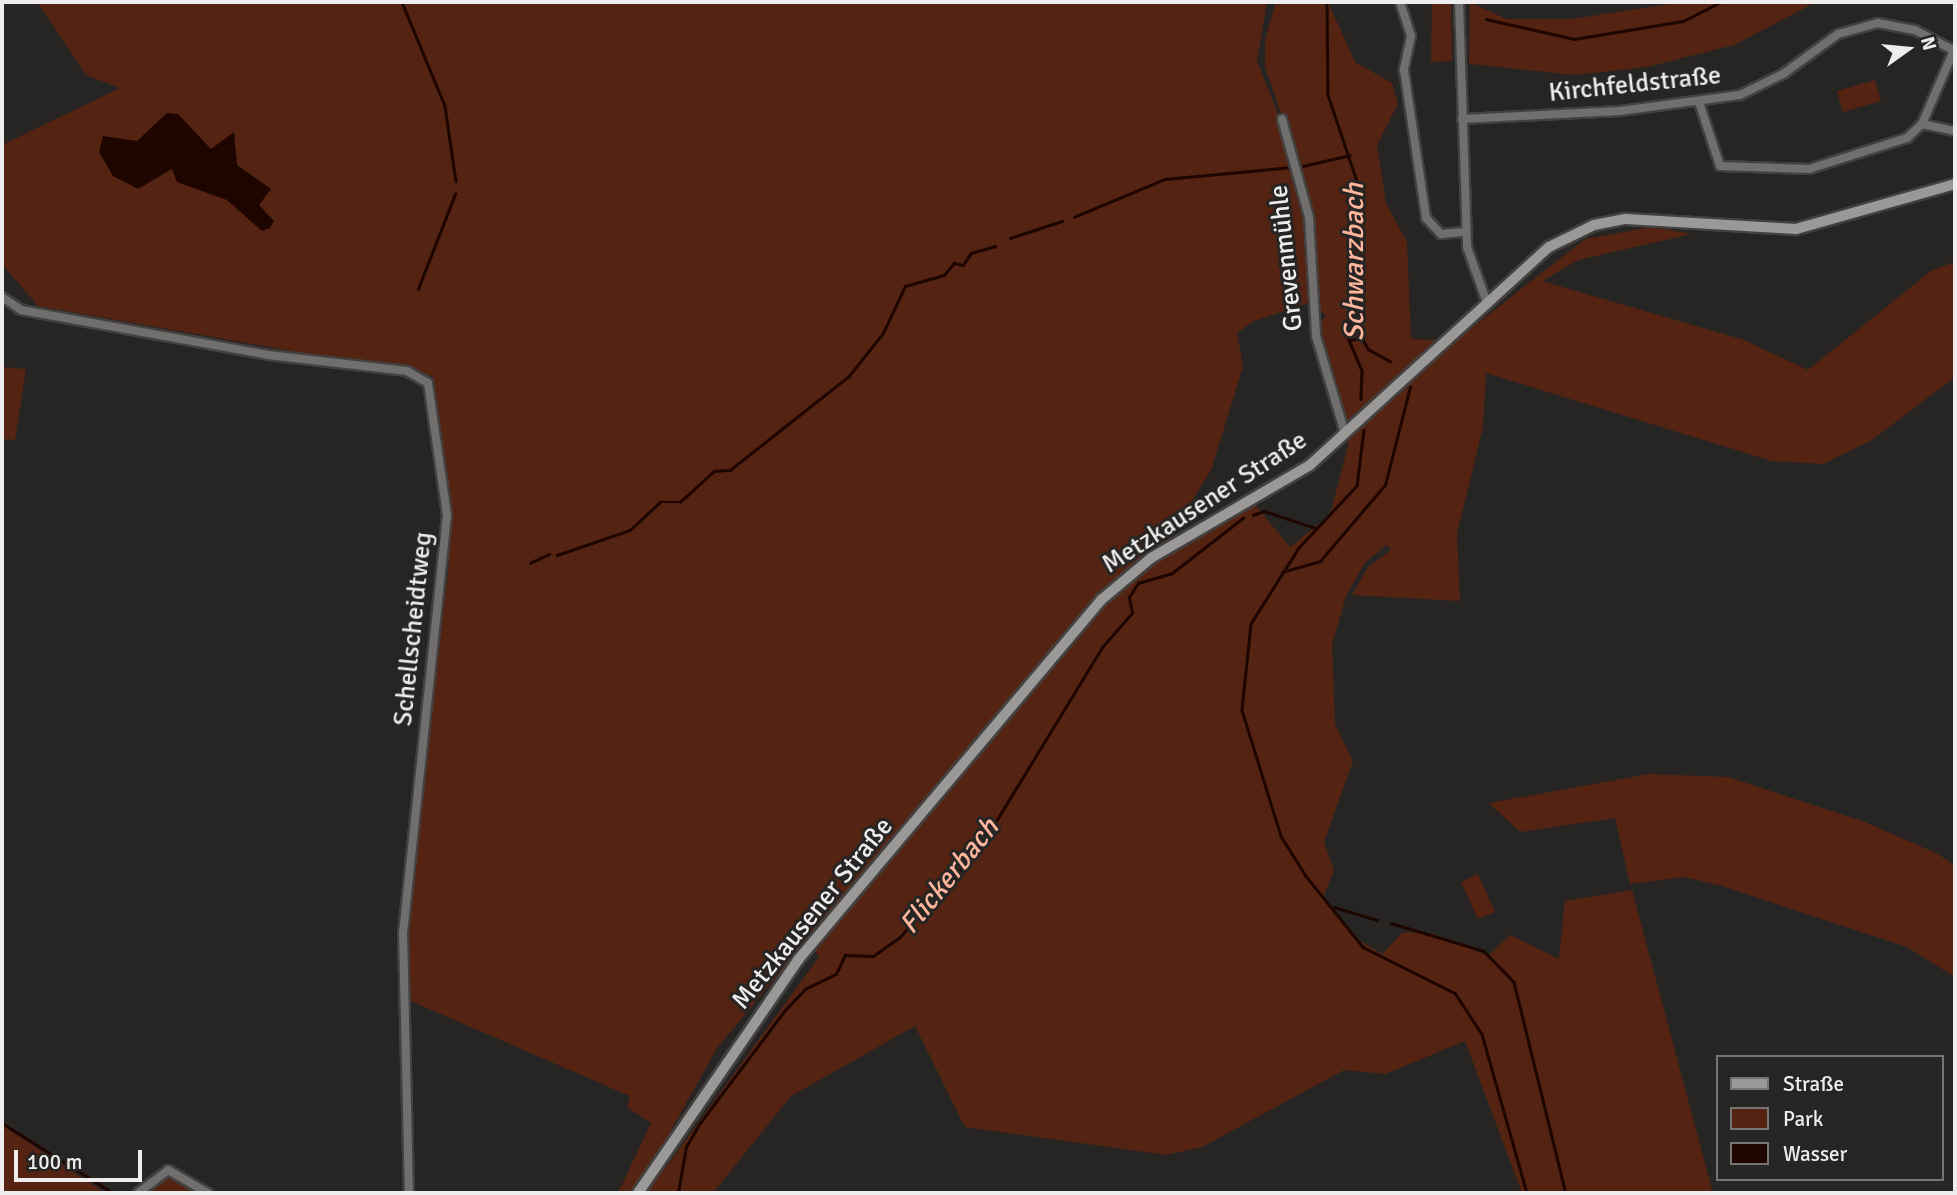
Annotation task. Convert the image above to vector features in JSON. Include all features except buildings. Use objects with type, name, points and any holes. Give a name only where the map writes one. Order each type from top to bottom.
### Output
[{"type":"main road","name":"Metzkausener Straße","points":[[638,1193],[731,1052],[798,960],[1101,600],[1152,558],[1310,465],[1486,300],[1549,247],[1594,225],[1644,219],[1782,231],[1955,184]]},
{"type":"street","points":[[1400,2],[1411,36],[1404,70],[1426,218],[1441,234],[1466,232]]},
{"type":"street","points":[[1460,2],[1466,232],[1472,274],[1486,300]]},
{"type":"street","name":"Kirchfeldstraße","points":[[1462,119],[1699,102],[1763,84],[1858,27],[1891,23],[1955,50]]},
{"type":"street","points":[[1699,102],[1715,161],[1744,170],[1791,172],[1893,148],[1922,124],[1955,50]]},
{"type":"street","name":"Grevenmühle","points":[[1282,119],[1309,217],[1316,336],[1345,433]]},
{"type":"street","points":[[1922,124],[1955,131]]},
{"type":"street","name":"Schellscheidtweg","points":[[2,298],[21,310],[268,355],[407,371],[431,390],[447,515],[403,932],[409,1193]]},
{"type":"street","points":[[138,1193],[168,1170],[208,1193]]},
{"type":"green space","points":[[37,2],[1267,2],[1257,61],[1304,180],[1265,67],[1265,40],[1276,2],[1328,2],[1355,62],[1392,83],[1398,104],[1377,145],[1386,203],[1407,242],[1411,339],[1455,341],[1585,239],[1652,227],[1692,234],[1578,260],[1542,281],[1744,340],[1808,370],[1932,270],[1955,262],[1955,377],[1872,440],[1823,464],[1772,461],[1486,373],[1483,427],[1457,534],[1460,601],[1352,595],[1368,567],[1391,550],[1386,545],[1365,563],[1346,596],[1332,645],[1335,724],[1353,761],[1324,842],[1334,870],[1323,897],[1352,936],[1382,954],[1403,932],[1434,934],[1488,956],[1510,935],[1559,959],[1565,901],[1632,890],[1713,1193],[1522,1193],[1465,1041],[1385,1074],[1344,1070],[1202,1147],[1166,1155],[965,1127],[915,1026],[791,1096],[713,1193],[647,1193],[819,957],[808,939],[717,1048],[636,1193],[618,1193],[651,1123],[627,1107],[630,1096],[406,999],[406,933],[449,564],[433,376],[38,306],[2,264],[2,145],[120,88],[86,75]],"holes":[[[1310,204],[1314,216],[1313,306],[1326,315],[1321,323],[1329,377],[1349,442],[1330,515],[1290,547],[1255,505],[1154,562],[1211,470],[1243,367],[1237,333],[1254,321],[1312,302]]]},
{"type":"green space","points":[[1432,2],[1451,2],[1452,61],[1431,62]]},
{"type":"green space","points":[[1470,2],[1506,19],[1572,19],[1682,2],[1816,2],[1734,45],[1647,67],[1576,75],[1469,64]]},
{"type":"green space","points":[[1875,80],[1881,101],[1843,112],[1837,91]]},
{"type":"green space","points":[[2,367],[26,369],[15,440],[2,439]]},
{"type":"green space","points":[[1649,774],[1728,777],[1865,822],[1938,854],[1955,866],[1955,977],[1907,947],[1722,886],[1684,877],[1630,884],[1615,818],[1520,832],[1489,803]]},
{"type":"green space","points":[[1478,874],[1495,912],[1478,919],[1461,882]]},
{"type":"green space","points":[[2,1125],[79,1176],[106,1193],[2,1193]]},
{"type":"green space","points":[[163,1176],[189,1184],[202,1193],[143,1193]]},
{"type":"water","points":[[167,113],[178,114],[211,149],[234,132],[237,165],[271,189],[259,205],[274,221],[270,228],[262,231],[227,200],[177,182],[172,169],[138,189],[113,176],[99,152],[103,136],[137,141]]},
{"type":"waterway","points":[[402,2],[445,106],[456,181]]},
{"type":"waterway","name":"Schwarzbach","points":[[1327,2],[1328,95],[1358,184],[1349,340],[1362,370],[1361,399]]},
{"type":"waterway","points":[[1486,19],[1574,39],[1683,21],[1721,2]]},
{"type":"waterway","points":[[1303,166],[1350,155]]},
{"type":"waterway","points":[[1074,217],[1165,179],[1292,167]]},
{"type":"waterway","points":[[418,289],[455,194]]},
{"type":"waterway","points":[[1010,238],[1062,221]]},
{"type":"waterway","points":[[557,555],[630,530],[660,502],[680,502],[714,471],[730,470],[849,376],[883,333],[905,286],[944,275],[954,263],[963,265],[971,253],[995,246]]},
{"type":"waterway","points":[[1349,340],[1362,338],[1368,349],[1390,361]]},
{"type":"waterway","points":[[1282,572],[1320,561],[1385,485],[1410,387]]},
{"type":"waterway","name":"Schwarzbach","points":[[1364,430],[1357,486],[1299,548],[1251,624],[1242,710],[1281,836],[1306,876],[1363,947],[1455,993],[1482,1034],[1527,1193]]},
{"type":"waterway","name":"Flickerbach","points":[[1253,515],[1264,511],[1315,528]]},
{"type":"waterway","name":"Flickerbach","points":[[678,1193],[686,1147],[700,1123],[785,1010],[805,989],[836,974],[845,955],[873,956],[899,938],[979,849],[1103,646],[1132,613],[1129,597],[1138,583],[1172,573],[1243,518]]},
{"type":"waterway","points":[[530,563],[549,554]]},
{"type":"waterway","points":[[1334,907],[1377,920]]},
{"type":"waterway","points":[[1391,923],[1484,951],[1514,982],[1566,1193]]},
{"type":"waterway","points":[[2,1123],[113,1193]]}]
